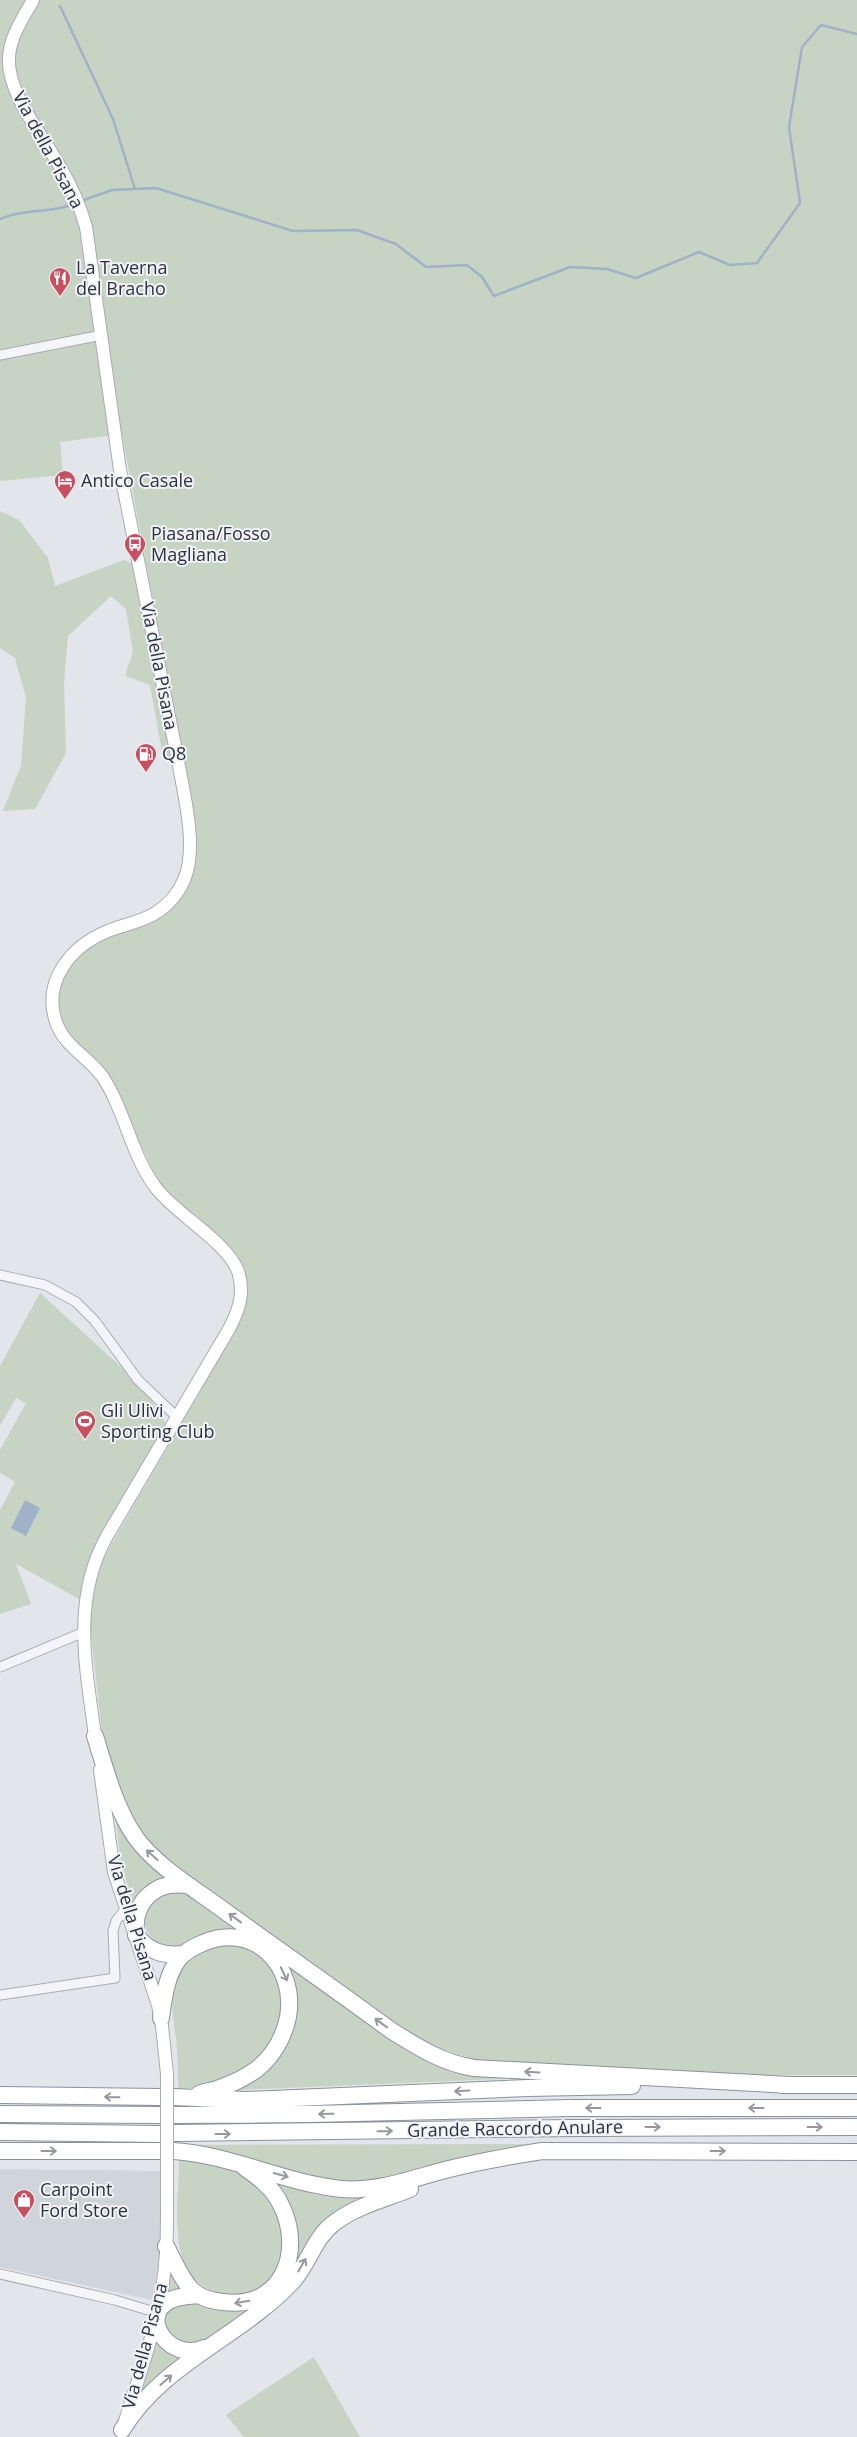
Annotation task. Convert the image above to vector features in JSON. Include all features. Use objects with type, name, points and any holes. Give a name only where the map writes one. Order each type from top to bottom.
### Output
[{"type":"highway","points":[[95,1736],[109,1782],[125,1818],[137,1838],[152,1855],[190,1886],[392,2031],[426,2052],[449,2062],[474,2068],[496,2070],[790,2084]]},
{"type":"highway","points":[[184,1954],[167,1955],[145,1945],[136,1935],[137,1914],[147,1895],[167,1885],[190,1886]]},
{"type":"highway","points":[[161,2018],[168,1978],[184,1954],[196,1946],[216,1939],[234,1938],[252,1942],[267,1952],[278,1963],[288,1984],[290,1999],[285,2029],[271,2054],[260,2067],[240,2081],[192,2097]]},
{"type":"highway","points":[[0,2095],[192,2097],[202,2100],[246,2100],[528,2088],[790,2084],[857,2085]]},
{"type":"highway","name":"Grande Raccordo Anulare","points":[[0,2114],[310,2114],[580,2108],[857,2108]]},
{"type":"highway","name":"Grande Raccordo Anulare","points":[[0,2132],[167,2134],[586,2128],[857,2127]]},
{"type":"highway","points":[[0,2151],[168,2151],[204,2153],[307,2182],[342,2189],[383,2187],[512,2155]]},
{"type":"highway","name":"Grande Raccordo Anulare","points":[[512,2155],[542,2151],[857,2152]]},
{"type":"highway","points":[[121,2433],[147,2397],[210,2346],[261,2310],[294,2280],[321,2236],[340,2219],[402,2192],[512,2155]]},
{"type":"highway","points":[[210,2346],[191,2352],[172,2347],[161,2335],[157,2322],[158,2313],[163,2306],[172,2299],[199,2295],[229,2303],[241,2303],[258,2298],[280,2279],[290,2256],[290,2232],[279,2200],[261,2180],[235,2161]]},
{"type":"highway","points":[[166,2246],[184,2280],[199,2295]]},
{"type":"main road","name":"Via della Pisana","points":[[33,0],[13,37],[9,62],[14,85],[72,190],[83,217],[102,335],[120,470],[182,785],[188,833],[189,863],[178,890],[158,911],[97,936],[70,956],[55,981],[52,1005],[55,1020],[62,1035],[92,1064],[105,1081],[143,1166],[155,1187],[174,1208],[226,1252],[235,1265],[240,1278],[242,1294],[237,1313],[178,1418],[97,1554],[86,1588],[84,1632],[95,1736],[114,1872],[136,1935],[161,2018],[167,2074],[166,2246],[158,2313],[121,2433]]},
{"type":"main road","points":[[0,47],[13,37]]},
{"type":"street","points":[[0,355],[102,335]]},
{"type":"street","points":[[0,1275],[45,1285],[76,1302],[95,1321],[138,1380],[178,1418]]},
{"type":"street","points":[[0,1667],[84,1632]]},
{"type":"street","points":[[0,1995],[115,1978],[113,1931],[116,1921],[126,1908]]},
{"type":"street","points":[[0,2274],[115,2300],[158,2313]]},
{"type":"shaded area","points":[[0,2169],[162,2171],[159,2260],[152,2300],[0,2267]]},
{"type":"green space","points":[[0,0],[857,0],[857,2075],[756,2075],[481,2062],[418,2041],[160,1855],[123,1805],[103,1741],[89,1616],[97,1569],[232,1336],[248,1294],[244,1271],[232,1251],[158,1182],[108,1074],[67,1032],[58,1010],[59,985],[72,962],[97,941],[184,891],[190,798],[122,434],[60,442],[63,475],[0,481]]},
{"type":"green space","points":[[0,511],[19,520],[48,558],[55,586],[124,560],[133,564],[172,759],[162,752],[150,685],[126,676],[133,652],[126,609],[111,596],[68,636],[64,683],[66,753],[35,809],[3,811],[21,766],[26,698],[15,658],[0,648]]},
{"type":"green space","name":"Gli Ulivi Sporting Club","points":[[40,1293],[143,1387],[170,1430],[79,1599],[16,1564],[31,1604],[0,1614],[0,1510],[15,1482],[0,1473],[0,1450],[26,1403],[16,1398],[0,1426],[0,1366]]},
{"type":"green space","points":[[115,1815],[173,1879],[160,1881],[150,1886],[133,1904],[121,1862]]},
{"type":"green space","points":[[181,1888],[253,1937],[167,1948],[158,1943],[152,1938],[145,1926],[146,1912],[155,1896]]},
{"type":"green space","points":[[219,1944],[246,1947],[274,1966],[285,2005],[272,2042],[254,2065],[211,2086],[178,2089],[177,2052],[172,2004],[175,1982],[178,1972],[194,1954]]},
{"type":"green space","points":[[281,1958],[414,2053],[547,2077],[235,2090],[247,2084],[296,2005],[294,1981]]},
{"type":"green space","points":[[528,2144],[498,2149],[381,2181],[342,2182],[186,2145]]},
{"type":"green space","points":[[188,2159],[235,2168],[264,2189],[287,2237],[276,2272],[266,2286],[254,2292],[228,2295],[202,2285],[192,2277],[185,2266],[181,2254],[177,2227],[177,2200],[179,2160]]},
{"type":"green space","points":[[275,2181],[321,2196],[343,2198],[369,2197],[314,2234],[294,2265],[298,2241],[295,2221],[292,2211]]},
{"type":"green space","points":[[51,2190],[52,2196],[74,2198],[75,2192],[82,2192],[82,2199],[118,2202],[119,2196],[119,2209],[117,2210],[117,2203],[82,2200],[81,2207],[74,2206],[74,2199],[52,2197],[51,2203],[50,2200],[17,2197],[50,2199]]},
{"type":"green space","points":[[170,2262],[186,2288],[164,2295]]},
{"type":"green space","points":[[173,2302],[259,2302],[204,2341],[189,2344],[170,2337],[160,2313]]},
{"type":"green space","points":[[157,2336],[185,2354],[140,2396]]},
{"type":"green space","points":[[314,2357],[360,2437],[244,2437],[226,2415]]},
{"type":"water","points":[[25,1500],[40,1508],[26,1536],[11,1528]]},
{"type":"waterway","points":[[60,6],[113,119],[135,189]]},
{"type":"waterway","points":[[81,201],[112,190],[156,188],[293,231],[357,230],[396,244],[426,267],[467,265],[482,277],[494,296],[570,267],[607,269],[636,278],[699,252],[730,265],[757,263],[800,203],[789,127],[802,47],[821,25],[857,34]]},
{"type":"waterway","points":[[0,219],[19,213],[55,209],[74,204]]},
{"type":"place","name":"La Taverna del Bracho","points":[[60,297]]},
{"type":"place","name":"Antico Casale","points":[[65,500]]},
{"type":"place","name":"Piasana/Fosso Magliana","points":[[135,563]]},
{"type":"place","name":"Q8","points":[[146,773]]},
{"type":"place","name":"Gli Ulivi Sporting Club","points":[[85,1440]]},
{"type":"place","name":"Carpoint Ford Store","points":[[24,2219]]}]
